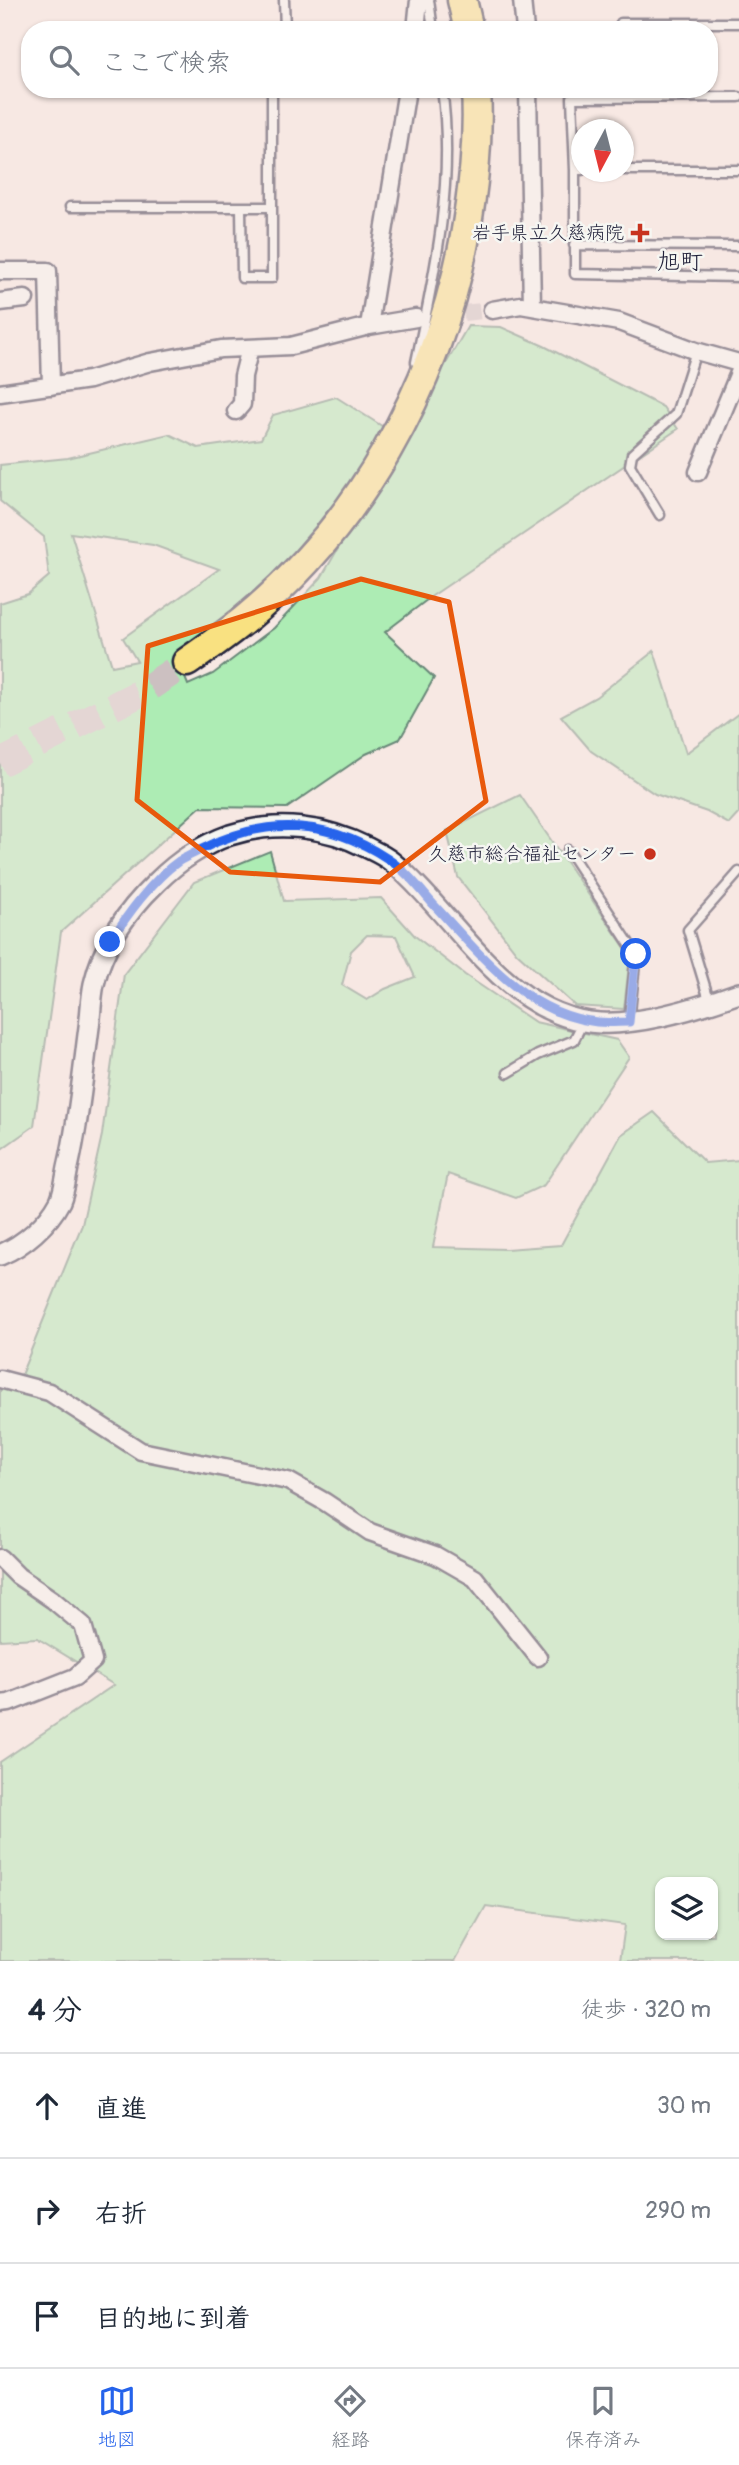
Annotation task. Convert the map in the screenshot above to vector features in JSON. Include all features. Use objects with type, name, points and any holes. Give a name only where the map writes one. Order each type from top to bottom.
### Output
[{"type":"highway","points":[[463,0],[467,21]]},
{"type":"highway","points":[[187,662],[243,620],[284,583],[332,529],[390,449],[439,338],[458,270],[474,186],[478,124],[477,98]]},
{"type":"street","points":[[417,21],[419,0]]},
{"type":"street","points":[[522,0],[524,21]]},
{"type":"street","points":[[369,326],[406,98]]},
{"type":"street","points":[[528,98],[532,307]]},
{"type":"street","points":[[0,271],[48,271],[51,386]]},
{"type":"street","points":[[0,302],[25,299]]},
{"type":"street","points":[[492,310],[521,305],[619,322],[696,351],[739,363]]},
{"type":"street","points":[[0,393],[89,380],[150,362],[221,349],[290,346],[369,326],[416,318]]},
{"type":"street","points":[[236,411],[242,404],[243,376],[250,348]]},
{"type":"street","points":[[698,472],[739,373]]},
{"type":"street","points":[[0,1255],[37,1232],[60,1200],[74,1140],[94,983],[110,942],[146,893],[178,862],[228,836],[267,826],[289,826],[323,830],[368,848],[390,860],[512,985],[538,1003],[569,1017],[598,1023],[629,1022],[710,1003],[739,991]]},
{"type":"street","points":[[0,1379],[49,1392],[141,1451],[288,1482],[325,1502],[370,1532],[435,1555],[475,1578],[538,1657]]},
{"type":"street","points":[[0,1558],[18,1576],[83,1625],[93,1661],[75,1677],[9,1703],[0,1704]]},
{"type":"lane","points":[[284,0],[285,21]]},
{"type":"lane","points":[[429,0],[432,21]]},
{"type":"lane","points":[[718,23],[739,23]]},
{"type":"lane","points":[[718,97],[739,97]]},
{"type":"lane","points":[[241,207],[242,278],[272,278],[272,98]]},
{"type":"lane","points":[[415,367],[442,222],[447,170],[443,98]]},
{"type":"lane","points":[[574,119],[572,99],[656,98]]},
{"type":"lane","points":[[634,170],[739,170]]},
{"type":"lane","points":[[577,182],[575,274],[739,277]]},
{"type":"lane","points":[[70,207],[272,206]]},
{"type":"lane","points":[[574,244],[739,246]]},
{"type":"lane","points":[[660,515],[630,465],[632,454],[676,414],[696,351]]},
{"type":"lane","points":[[390,449],[411,379]]},
{"type":"lane","points":[[568,850],[636,954],[629,1022]]},
{"type":"lane","points":[[710,1003],[688,930],[739,872]]},
{"type":"lane","points":[[508,1073],[538,1055],[574,1040],[584,1020]]},
{"type":"highlighted area","points":[[361,579],[449,602],[486,801],[380,882],[230,872],[137,800],[148,646]]},
{"type":"green space","points":[[468,326],[501,327],[544,346],[663,407],[678,429],[432,596],[385,632],[434,678],[400,739],[366,754],[287,808],[200,807],[61,932],[34,1126],[0,1150],[0,603],[28,594],[49,576],[44,537],[0,501],[0,465],[68,458],[169,434],[198,448],[261,439],[273,415],[336,397],[385,428],[331,517],[253,595],[187,647],[175,653],[188,685],[213,674],[274,628],[321,578]],"holes":[[[71,533],[153,545],[219,569],[123,638],[137,661],[112,666]]]},
{"type":"green space","points":[[654,651],[686,753],[739,713],[739,813],[729,824],[707,812],[655,794],[591,751],[561,716],[596,697]]},
{"type":"green space","points":[[520,795],[630,955],[624,1009],[575,1006],[517,953],[458,877],[447,831]]},
{"type":"green space","points":[[270,851],[284,901],[381,898],[415,936],[465,975],[535,1022],[617,1040],[629,1057],[544,1185],[516,1198],[448,1174],[433,1247],[506,1249],[561,1245],[621,1135],[654,1112],[705,1163],[739,1160],[739,1961],[620,1961],[625,1925],[486,1906],[455,1961],[0,1961],[0,1762],[114,1685],[37,1638],[0,1640],[0,1383],[19,1380],[82,1225],[102,1135],[124,974],[194,882]],"holes":[[[367,935],[396,936],[415,977],[385,989],[367,1000],[342,985],[351,951]]]},
{"type":"tunnel","points":[[416,318],[492,310]]},
{"type":"tunnel","points":[[0,763],[142,692],[187,662]]},
{"type":"place","name":"岩手県立久慈病院","points":[[640,233]]},
{"type":"place","name":"久慈市総合福祉センター","points":[[650,854]]},
{"type":"district","name":"旭町","points":[[680,261]]},
{"type":"route","points":[[110,942],[146,893],[178,862],[228,836],[267,826],[289,826],[323,830],[390,860],[512,985],[538,1003],[569,1017],[598,1023],[629,1022],[636,954]]}]
